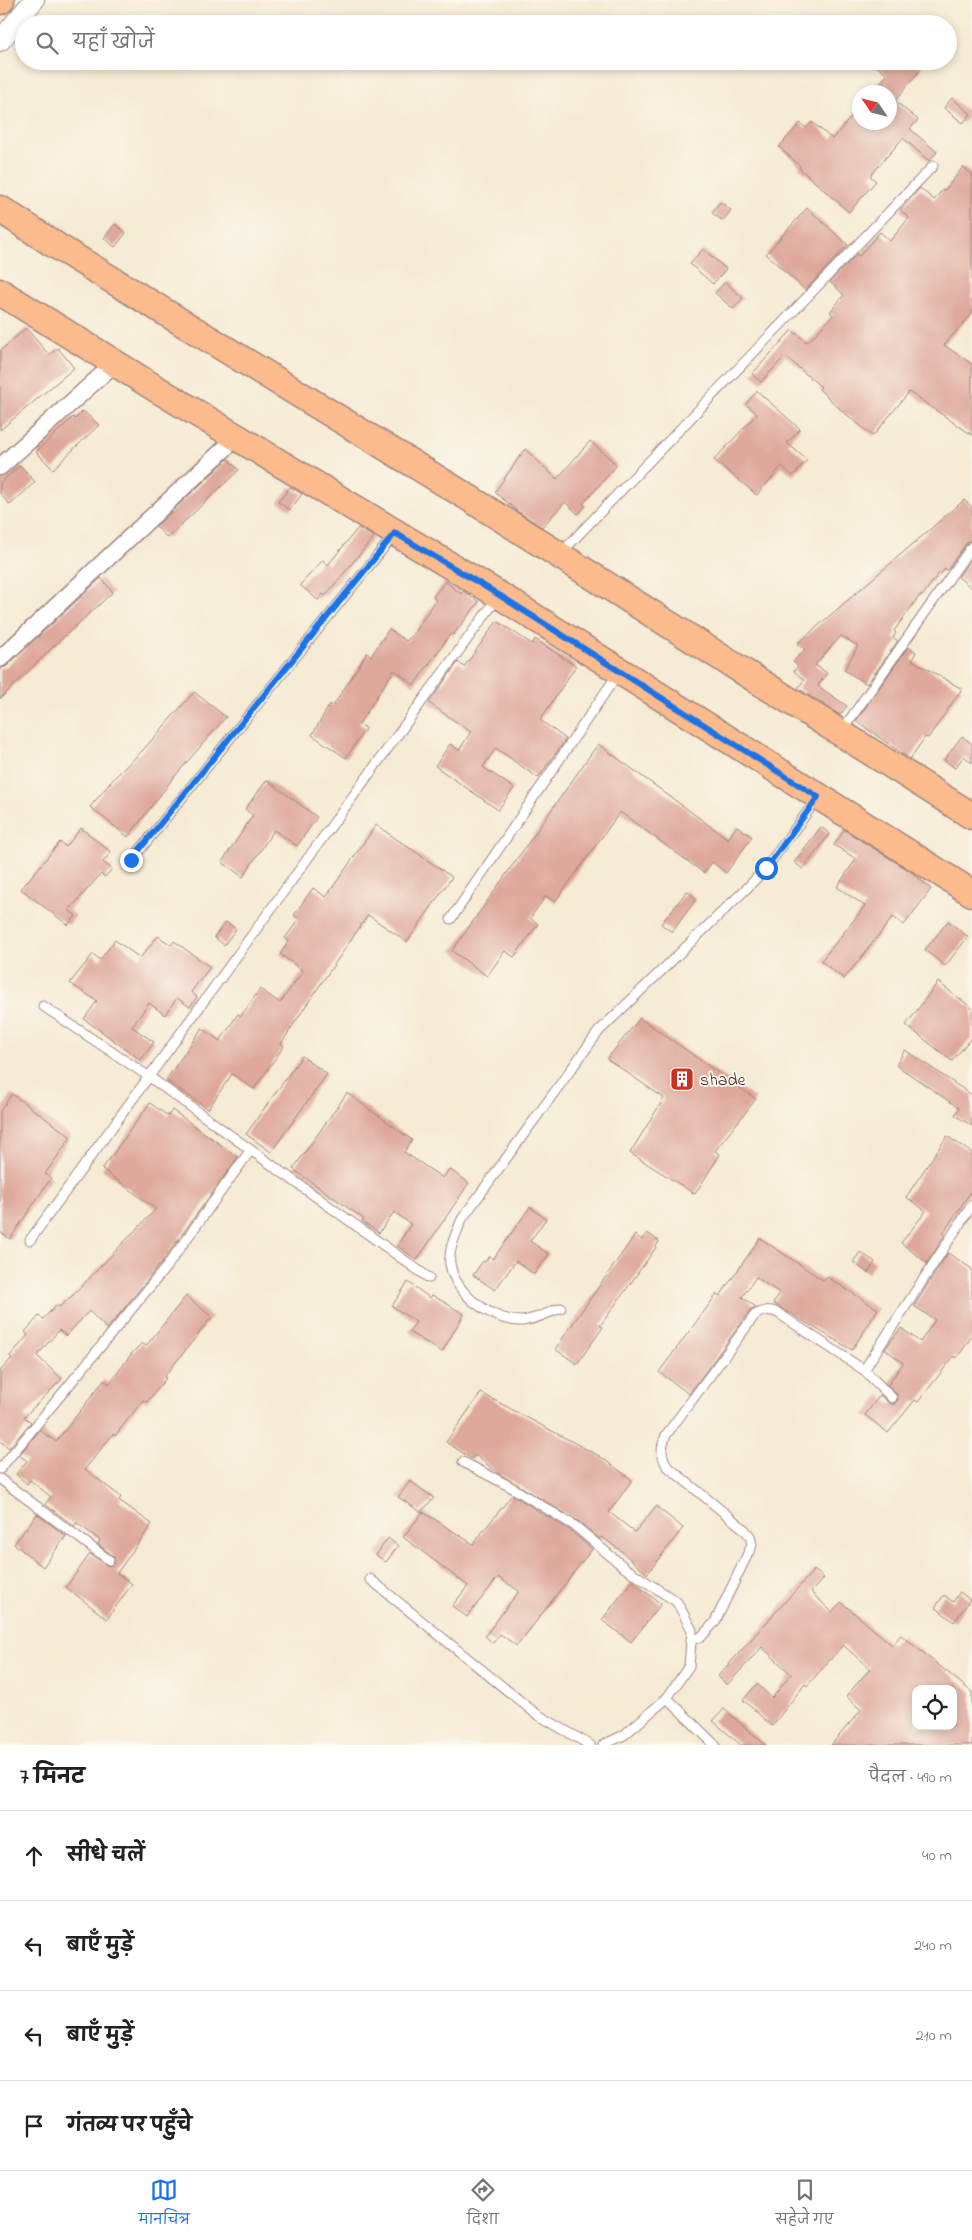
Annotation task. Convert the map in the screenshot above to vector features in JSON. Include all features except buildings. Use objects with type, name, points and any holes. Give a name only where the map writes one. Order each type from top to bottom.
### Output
[{"type":"main road","points":[[0,209],[841,732],[972,816]]},
{"type":"main road","points":[[0,292],[115,364],[499,595],[972,893]]},
{"type":"street","points":[[22,15],[34,0]]},
{"type":"street","points":[[0,41],[15,23]]},
{"type":"street","points":[[0,467],[115,364]]},
{"type":"street","points":[[0,659],[237,436]]},
{"type":"lane","points":[[559,556],[933,166]]},
{"type":"lane","points":[[131,860],[395,533]]},
{"type":"lane","points":[[841,732],[972,546]]},
{"type":"lane","points":[[30,1240],[499,595]]},
{"type":"lane","points":[[452,919],[619,672]]},
{"type":"lane","points":[[560,1308],[522,1321],[502,1317],[482,1307],[467,1296],[457,1281],[450,1263],[452,1244],[462,1219],[600,1031],[753,882],[818,797]]},
{"type":"lane","points":[[42,1006],[148,1076],[429,1278]]},
{"type":"lane","points":[[0,1469],[167,1266],[250,1151]]},
{"type":"lane","points":[[864,1370],[972,1205]]},
{"type":"lane","points":[[691,1640],[701,1637],[715,1622],[752,1545],[750,1536],[744,1529],[667,1466],[661,1456],[660,1448],[666,1435],[755,1315],[762,1310],[778,1313],[864,1370],[892,1398]]},
{"type":"lane","points":[[463,1462],[512,1487],[575,1526],[625,1568],[677,1602],[692,1630],[689,1666],[667,1698],[624,1735],[603,1745]]},
{"type":"lane","points":[[0,1479],[109,1560]]},
{"type":"lane","points":[[370,1578],[534,1713],[590,1745]]},
{"type":"lane","points":[[667,1698],[715,1745]]},
{"type":"place","name":"shade","points":[[682,1079]]},
{"type":"route","points":[[131,860],[395,533],[499,595],[818,797],[766,868]]}]
